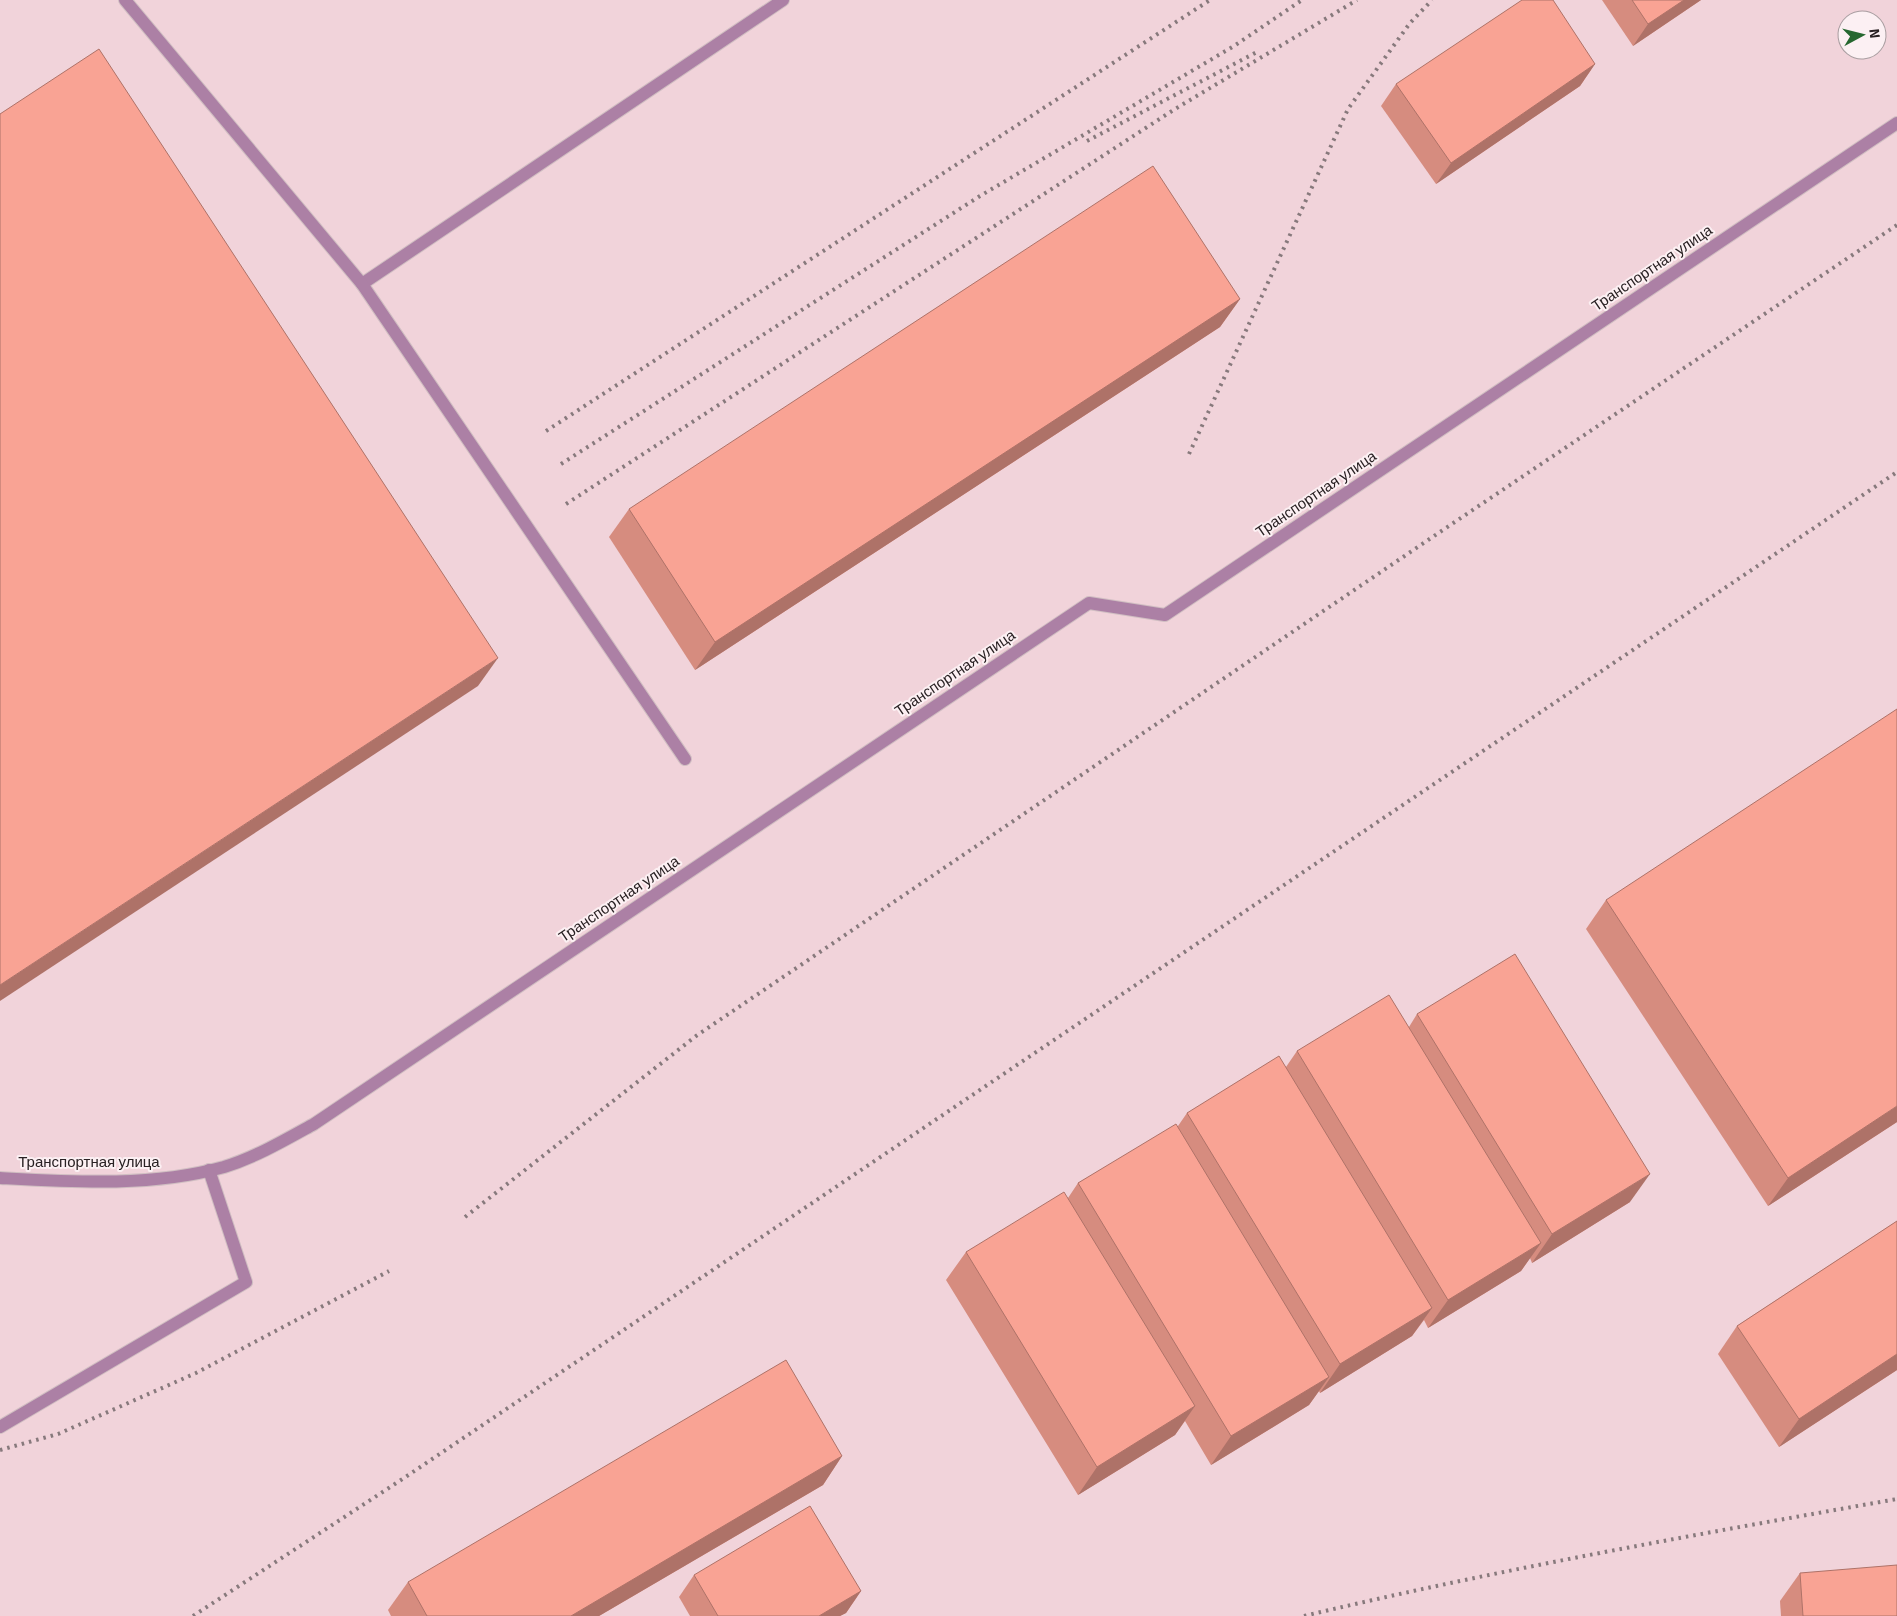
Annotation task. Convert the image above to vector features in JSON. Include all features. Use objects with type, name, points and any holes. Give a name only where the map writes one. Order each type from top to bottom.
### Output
[{"type":"street","points":[[124,0],[362,284],[685,759]]},
{"type":"street","points":[[362,284],[783,0]]},
{"type":"street","name":"Транспортная улица","points":[[0,1178],[60,1181],[128,1181],[190,1176],[226,1166],[265,1151],[314,1124],[1089,603],[1165,615],[1897,123]]},
{"type":"street","points":[[0,1427],[246,1282],[209,1170]]},
{"type":"shaded area","points":[[0,0],[1897,0],[1897,1616],[0,1616]]},
{"type":"building","points":[[1522,0],[1553,0],[1595,64],[1451,163],[1396,84]]},
{"type":"building","points":[[1632,0],[1684,0],[1648,24]]},
{"type":"building","points":[[99,49],[498,658],[0,985],[0,114]]},
{"type":"building","points":[[1153,166],[1240,299],[715,642],[629,509]]},
{"type":"building","points":[[1897,709],[1897,1106],[1788,1178],[1606,900]]},
{"type":"building","points":[[1515,954],[1650,1174],[1552,1234],[1417,1014]]},
{"type":"building","points":[[1389,995],[1541,1243],[1448,1300],[1297,1051]]},
{"type":"building","points":[[1279,1056],[1432,1308],[1340,1364],[1187,1113]]},
{"type":"building","points":[[1176,1124],[1329,1377],[1231,1436],[1078,1183]]},
{"type":"building","points":[[1064,1192],[1195,1406],[1097,1467],[966,1252]]},
{"type":"building","points":[[1897,1221],[1897,1354],[1799,1419],[1737,1326]]},
{"type":"building","points":[[786,1360],[842,1456],[571,1616],[427,1616],[408,1582]]},
{"type":"building","points":[[810,1506],[861,1591],[819,1616],[718,1616],[694,1575]]},
{"type":"building","points":[[1897,1565],[1897,1616],[1803,1616],[1800,1573]]},
{"type":"railway","points":[[546,431],[1210,0]]},
{"type":"railway","points":[[561,464],[980,196],[1234,46],[1302,0]]},
{"type":"railway","points":[[566,504],[1175,109],[1357,0]]},
{"type":"railway","points":[[1189,454],[1348,109],[1410,23],[1432,0]]},
{"type":"railway","points":[[1087,141],[1257,52]]},
{"type":"railway","points":[[465,1217],[696,1036],[1897,225]]},
{"type":"railway","points":[[193,1616],[404,1478],[1897,472]]},
{"type":"railway","points":[[0,1450],[58,1434],[196,1373],[389,1271]]},
{"type":"railway","points":[[1304,1616],[1526,1568],[1897,1499]]}]
